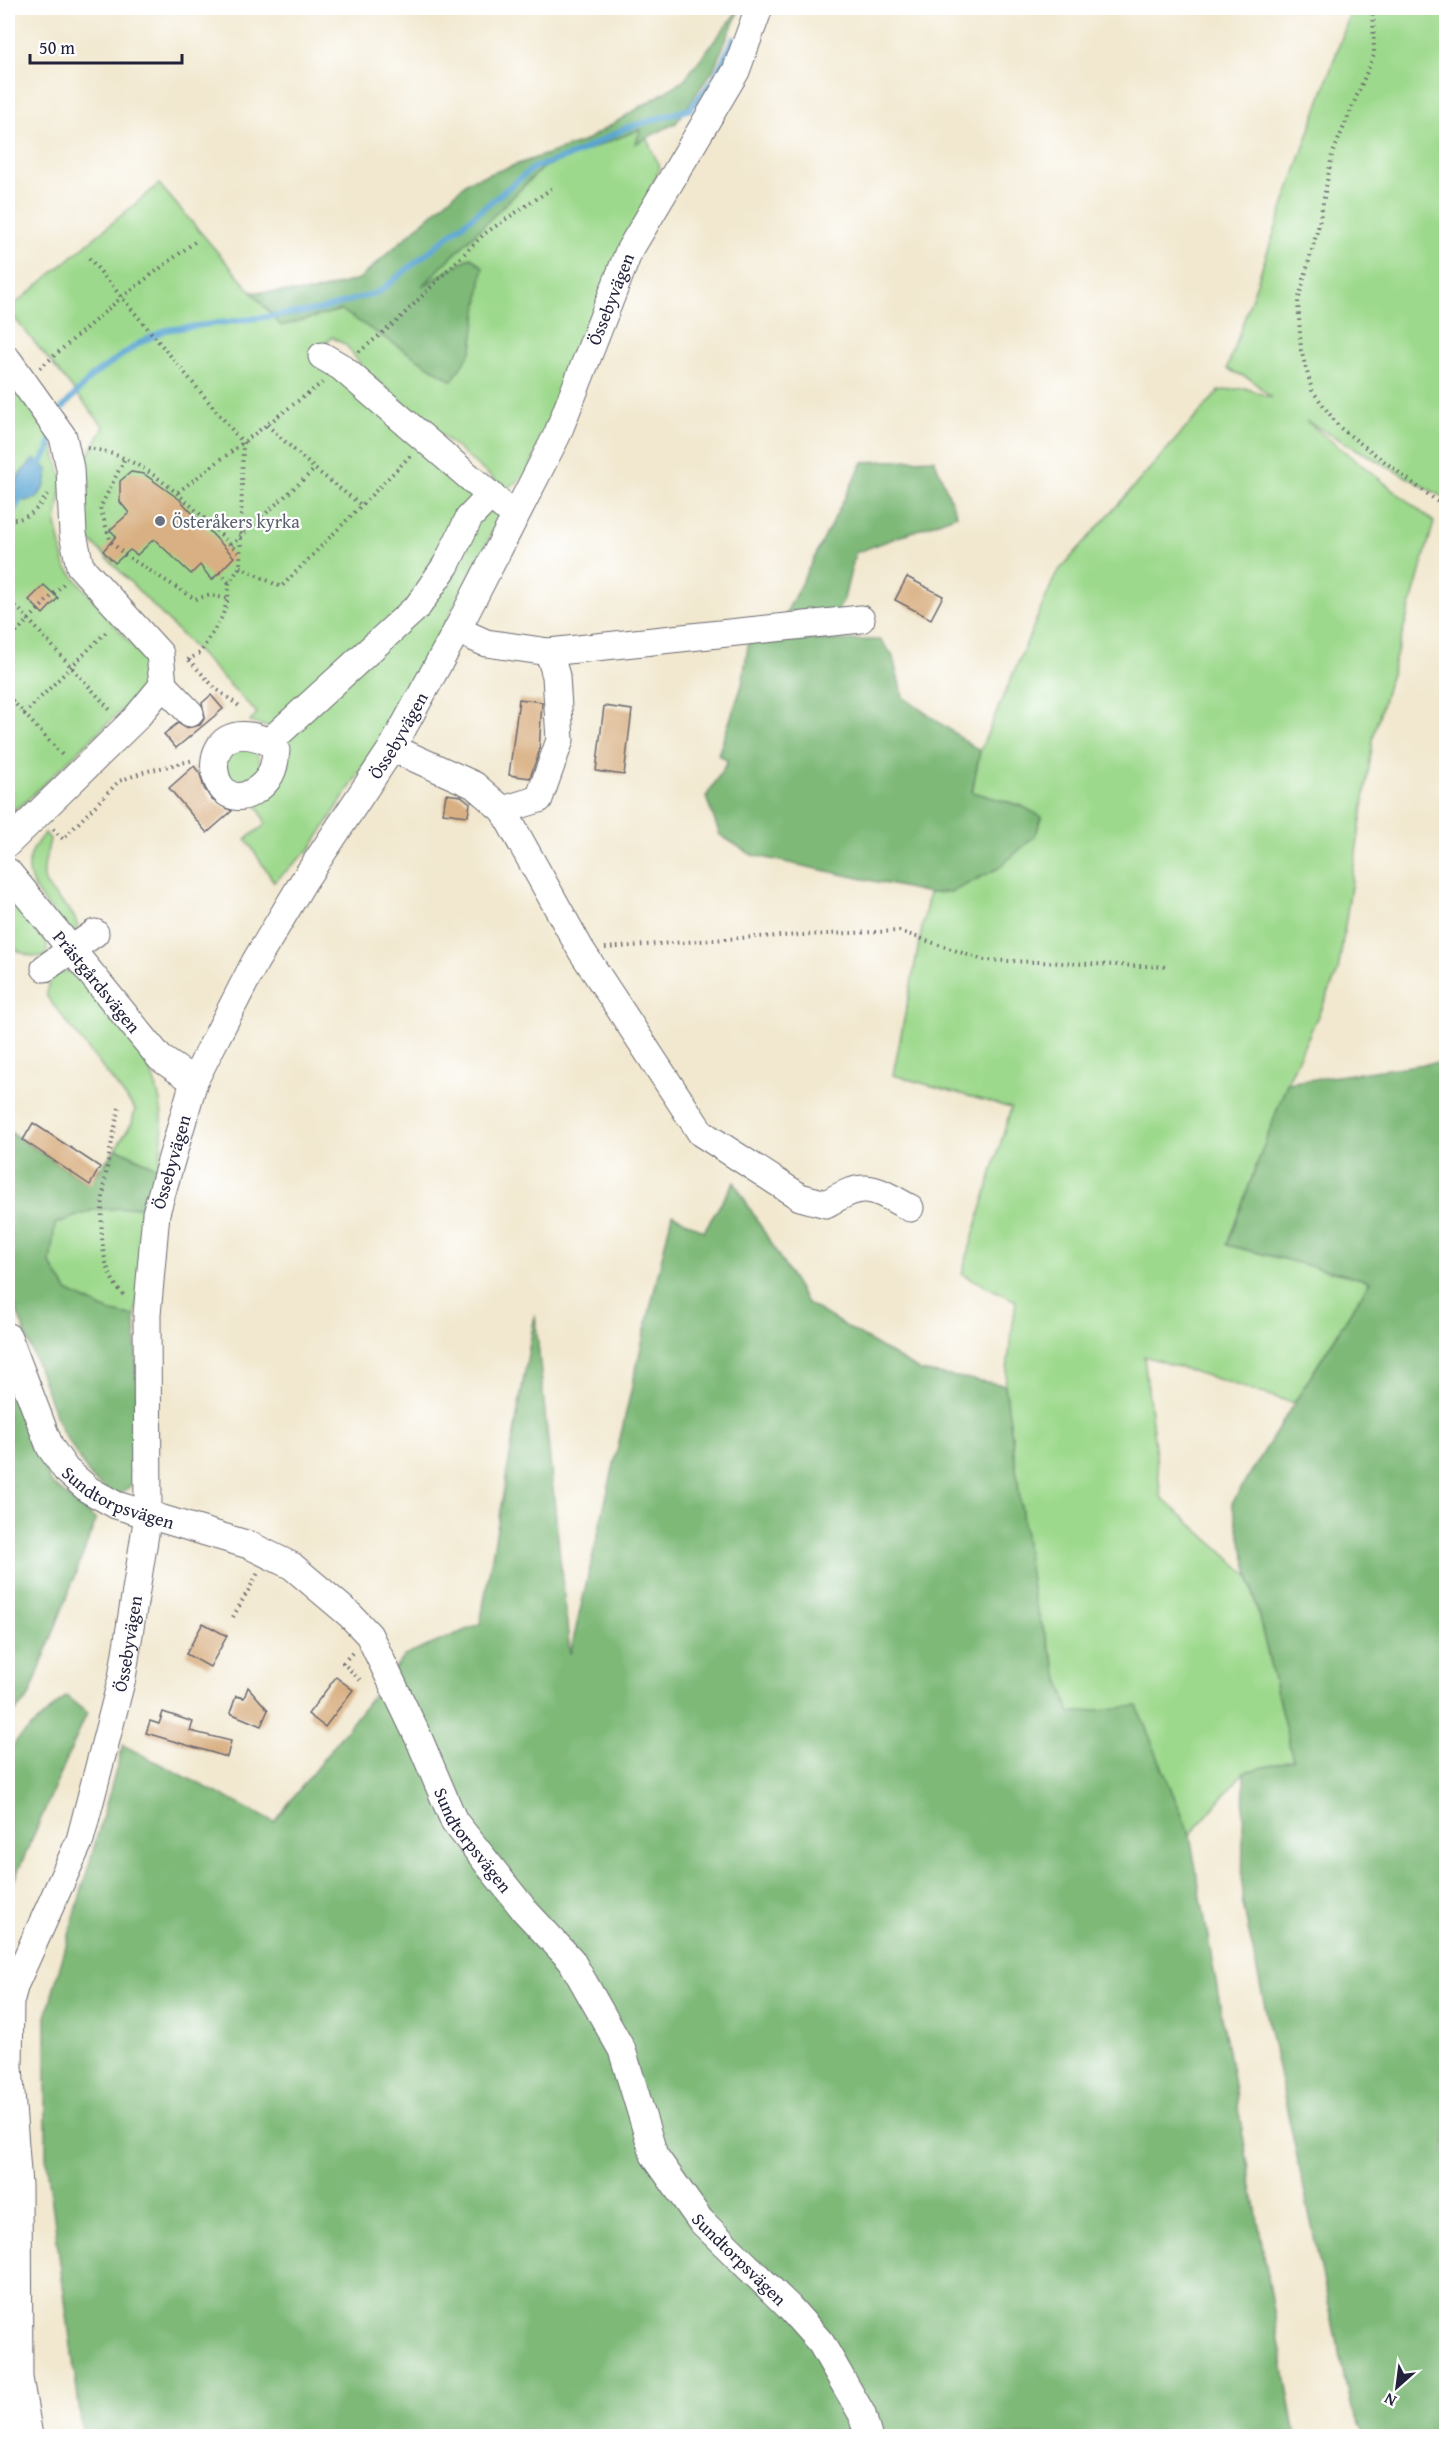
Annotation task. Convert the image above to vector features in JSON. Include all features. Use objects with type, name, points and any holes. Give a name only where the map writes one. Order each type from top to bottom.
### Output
[{"type":"street","name":"Össebyvägen","points":[[29,2436],[19,2378],[18,2185],[9,2067],[11,1984],[80,1840],[122,1677],[148,1515],[147,1315],[156,1212],[194,1081],[255,962],[303,882],[392,748],[457,630],[557,435],[629,251],[736,71],[759,8]]},
{"type":"street","points":[[8,360],[63,437],[70,468],[74,534],[80,566],[160,654],[162,680],[207,735],[221,789],[234,797],[246,797],[265,785],[275,766],[276,750],[270,742],[253,735],[232,737],[207,735]]},
{"type":"street","points":[[332,361],[515,516]]},
{"type":"street","points":[[270,742],[417,606],[446,565],[469,518],[491,495]]},
{"type":"street","points":[[457,630],[486,643],[549,652],[861,619]]},
{"type":"street","points":[[503,810],[539,799],[560,740],[556,676],[549,652]]},
{"type":"street","points":[[8,843],[126,728],[162,680]]},
{"type":"street","points":[[392,748],[474,785],[503,810],[581,950],[701,1133],[800,1197],[826,1204],[850,1190],[873,1188],[910,1208]]},
{"type":"street","name":"Prästgårdsvägen","points":[[8,872],[160,1058],[194,1081]]},
{"type":"street","points":[[45,968],[95,933]]},
{"type":"street","name":"Sundtorpsvägen","points":[[8,1337],[50,1447],[66,1470],[89,1490],[116,1505],[249,1545],[292,1566],[350,1615],[369,1635],[419,1739],[454,1821],[526,1912],[571,1960],[622,2050],[654,2155],[700,2220],[789,2307],[821,2343],[862,2414],[868,2436]]},
{"type":"path","points":[[1373,8],[1374,55],[1332,155],[1319,224],[1298,301],[1301,350],[1312,390],[1339,427],[1446,508]]},
{"type":"path","points":[[178,492],[267,425],[332,361],[397,321],[484,234],[555,187]]},
{"type":"path","points":[[24,382],[122,297],[196,241]]},
{"type":"path","points":[[89,258],[243,443],[240,567],[229,583],[228,599],[222,617],[201,653],[162,680]]},
{"type":"path","points":[[267,425],[315,469],[361,505]]},
{"type":"path","points":[[64,445],[92,448],[142,467],[178,492],[241,555]]},
{"type":"path","points":[[240,567],[282,587],[417,450]]},
{"type":"path","points":[[124,460],[100,508],[111,542],[124,555],[195,599],[210,595],[228,599]]},
{"type":"path","points":[[231,545],[315,469]]},
{"type":"path","points":[[8,518],[14,519],[32,513],[42,504],[49,492]]},
{"type":"path","points":[[8,641],[80,566]]},
{"type":"path","points":[[220,572],[229,583]]},
{"type":"path","points":[[8,597],[126,728]]},
{"type":"path","points":[[24,714],[124,615]]},
{"type":"path","points":[[189,660],[216,689],[239,706]]},
{"type":"path","points":[[8,696],[79,774]]},
{"type":"path","points":[[63,839],[119,781],[144,772],[207,735]]},
{"type":"path","points":[[581,950],[754,937],[899,932],[983,960],[1169,967]]},
{"type":"path","points":[[110,1270],[102,1239],[101,1204],[119,1108]]},
{"type":"path","points":[[233,1617],[268,1555]]},
{"type":"green space","points":[[740,8],[713,70],[676,123],[635,144],[641,129],[542,168],[422,286],[471,257],[483,267],[472,350],[452,381],[341,310],[281,326],[252,292],[312,292],[359,279],[469,181],[585,141],[683,81]]},
{"type":"green space","points":[[1352,8],[1446,8],[1446,499],[1306,421],[1434,522],[1374,734],[1338,972],[1287,1083],[1227,1245],[1370,1281],[1294,1403],[1144,1356],[1161,1497],[1249,1576],[1293,1760],[1244,1772],[1190,1835],[1137,1707],[1070,1713],[1033,1597],[1005,1385],[1016,1301],[962,1274],[1011,1108],[893,1075],[929,893],[952,892],[1035,836],[1042,818],[1022,806],[972,792],[980,751],[1056,574],[1219,391],[1245,388],[1272,398],[1250,379],[1227,369]]},
{"type":"green space","points":[[642,128],[660,168],[526,476],[508,488],[503,487],[365,370],[346,345],[332,337],[316,354],[502,513],[406,700],[311,848],[274,882],[246,839],[266,824],[257,805],[289,765],[270,728],[250,722],[257,713],[80,530],[80,470],[104,427],[8,310],[159,184],[281,326],[419,289],[542,168]]},
{"type":"green space","points":[[8,379],[49,433],[63,480],[56,523],[65,566],[146,662],[148,685],[23,804],[8,813]]},
{"type":"green space","points":[[934,459],[957,515],[855,553],[844,599],[836,614],[786,613],[863,462]]},
{"type":"green space","points":[[749,640],[880,640],[892,654],[903,697],[980,751],[972,792],[1022,806],[1042,817],[1035,836],[999,868],[952,892],[929,893],[752,855],[720,835],[706,797],[728,761],[718,755],[742,685]]},
{"type":"green space","points":[[249,745],[260,761],[258,780],[233,787],[222,758],[228,749]]},
{"type":"green space","points":[[45,833],[50,839],[44,866],[45,882],[73,915],[78,929],[73,933],[42,899],[34,888],[30,875],[29,862],[34,848]]},
{"type":"green space","points":[[8,890],[47,943],[47,955],[31,956],[8,945]]},
{"type":"green space","points":[[67,971],[76,973],[131,1040],[145,1061],[155,1083],[161,1108],[162,1135],[158,1168],[116,1148],[132,1123],[135,1109],[47,997],[52,980]]},
{"type":"green space","points":[[1446,1061],[1446,2436],[1366,2436],[1350,2404],[1242,1900],[1244,1772],[1293,1760],[1232,1503],[1370,1281],[1227,1245],[1287,1083]]},
{"type":"green space","points":[[8,1131],[89,1184],[116,1148],[158,1168],[149,1206],[93,1210],[55,1224],[50,1263],[67,1291],[108,1311],[135,1317],[139,1447],[132,1485],[117,1496],[92,1479],[61,1429],[8,1287]]},
{"type":"green space","points":[[734,1182],[807,1303],[920,1371],[1005,1385],[1033,1597],[1070,1713],[1137,1706],[1190,1835],[1296,2436],[83,2436],[46,2157],[46,2016],[123,1745],[274,1822],[404,1656],[480,1624],[535,1315],[570,1654],[672,1214],[704,1231]]},
{"type":"green space","points":[[149,1206],[135,1317],[108,1311],[67,1291],[50,1263],[55,1224],[93,1210]]},
{"type":"green space","points":[[8,1369],[50,1482],[96,1520],[29,1697],[8,1719]]},
{"type":"green space","points":[[66,1696],[87,1713],[8,1894],[8,1755],[16,1741]]},
{"type":"water","points":[[34,459],[48,470],[45,485],[37,498],[26,501],[9,497],[20,474]]},
{"type":"building","name":"Österåkers kyrka","points":[[131,472],[144,474],[179,499],[234,557],[212,580],[200,565],[191,574],[154,539],[137,555],[130,550],[115,563],[103,551],[116,536],[110,530],[129,513],[120,502],[120,481]]},
{"type":"building","points":[[907,577],[943,596],[931,619],[895,600]]},
{"type":"building","points":[[44,585],[58,598],[43,614],[29,600]]},
{"type":"building","points":[[211,695],[223,709],[176,748],[164,734],[178,723],[186,728],[200,725],[205,717],[202,703]]},
{"type":"building","points":[[519,699],[542,702],[539,752],[530,778],[509,775]]},
{"type":"building","points":[[604,706],[632,710],[624,775],[596,771]]},
{"type":"building","points":[[194,766],[212,800],[232,811],[207,833],[169,788]]},
{"type":"building","points":[[446,794],[461,796],[470,803],[468,816],[443,813]]},
{"type":"building","points":[[33,1123],[100,1167],[90,1185],[23,1140]]},
{"type":"building","points":[[203,1623],[227,1636],[210,1667],[186,1654]]},
{"type":"building","points":[[336,1677],[353,1690],[325,1727],[308,1714]]},
{"type":"building","points":[[248,1687],[268,1710],[261,1726],[230,1713],[236,1696],[244,1698]]},
{"type":"building","points":[[163,1712],[193,1722],[190,1731],[231,1741],[227,1757],[146,1733],[150,1721],[159,1724]]},
{"type":"waterway","points":[[57,414],[92,376],[141,342],[166,330],[319,310],[379,292],[533,168],[575,154],[626,128],[690,109],[714,79],[734,39]]},
{"type":"waterway","points":[[38,468],[48,451],[52,436]]},
{"type":"waterway","points":[[8,520],[23,495]]},
{"type":"place","name":"Österåkers kyrka","points":[[160,521]]}]
